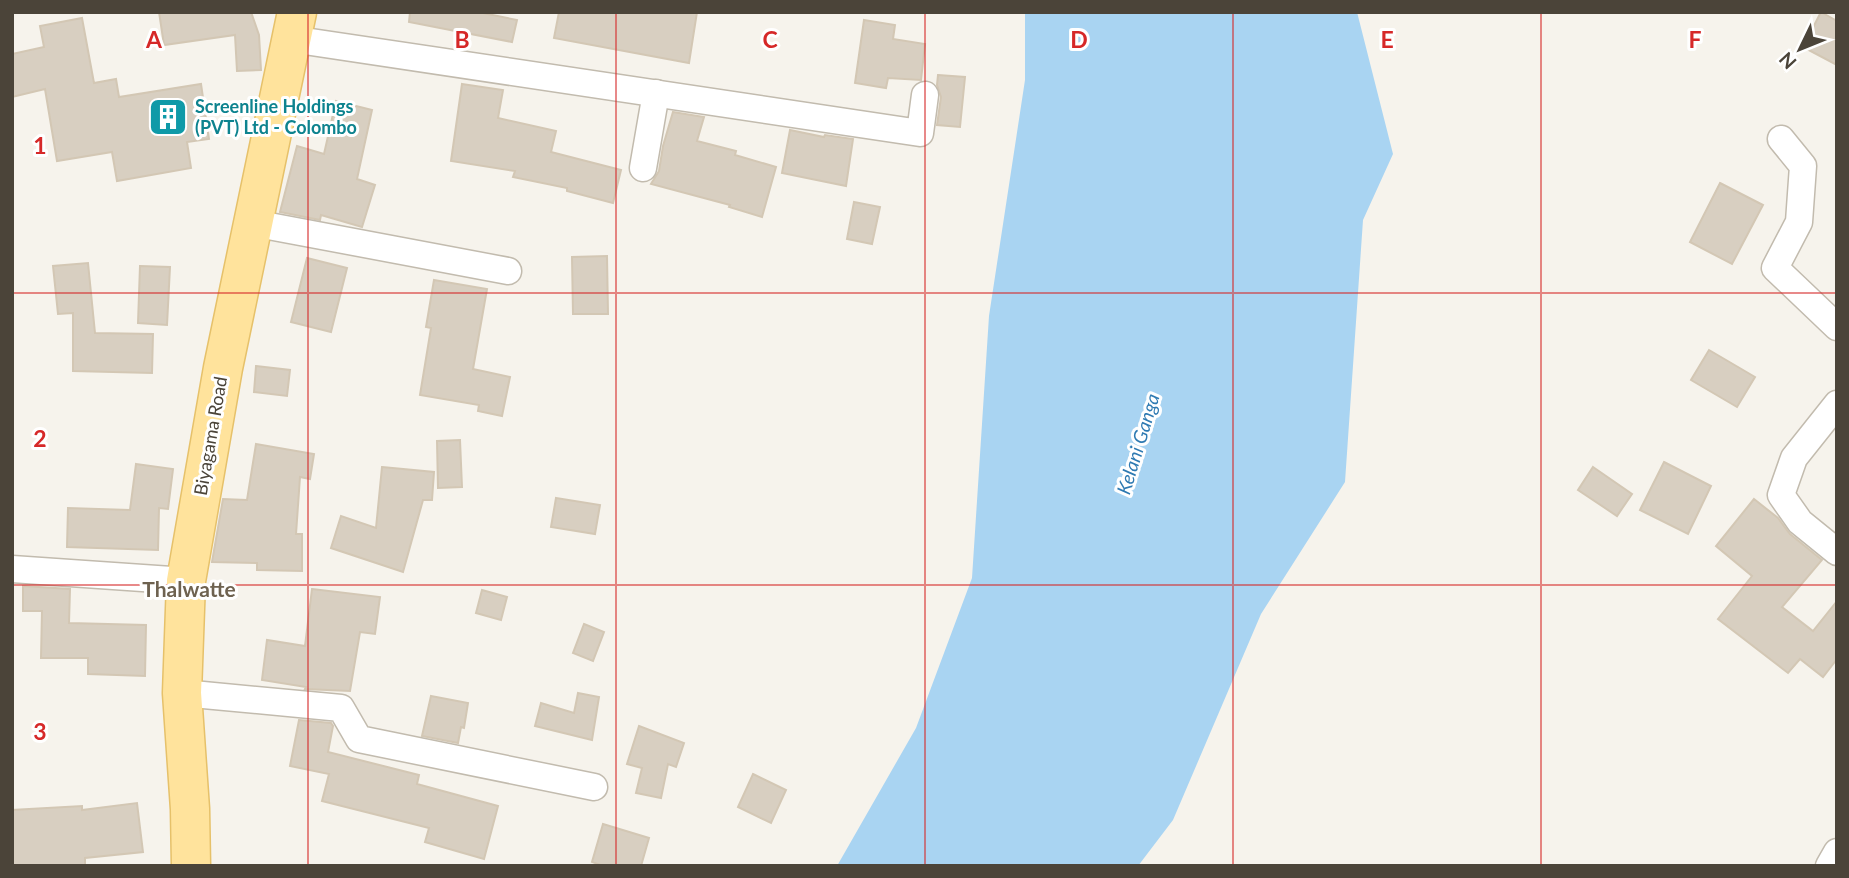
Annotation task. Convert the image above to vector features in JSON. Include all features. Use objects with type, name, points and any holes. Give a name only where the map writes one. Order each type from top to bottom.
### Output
[{"type":"main road","name":"Biyagama Road","points":[[191,866],[182,693],[186,581],[223,368],[294,26]]},
{"type":"street","points":[[294,26],[656,93],[920,133],[925,95]]},
{"type":"street","points":[[643,168],[656,93]]},
{"type":"street","points":[[1781,139],[1803,166],[1799,222],[1775,268],[1837,327]]},
{"type":"street","points":[[253,223],[508,271]]},
{"type":"street","points":[[1837,404],[1794,458],[1780,495],[1800,522],[1837,552]]},
{"type":"street","points":[[12,569],[186,581]]},
{"type":"street","points":[[182,693],[341,708],[359,739],[594,787]]},
{"type":"street","points":[[1829,866],[1837,852]]},
{"type":"water","name":"Kelani Ganga","points":[[1025,12],[1357,12],[1393,154],[1363,220],[1345,482],[1261,614],[1173,820],[1138,866],[837,866],[916,728],[972,578],[989,316],[1025,80]]},
{"type":"building","points":[[159,12],[251,12],[259,35],[261,70],[237,71],[235,35],[164,45]]},
{"type":"building","points":[[410,12],[478,12],[517,20],[512,42],[409,22]]},
{"type":"building","points":[[559,12],[697,12],[689,63],[554,38]]},
{"type":"building","points":[[1821,12],[1837,21],[1837,65],[1803,47]]},
{"type":"building","points":[[82,18],[94,83],[116,79],[119,97],[201,84],[209,139],[187,142],[191,168],[117,181],[112,152],[57,161],[45,89],[12,97],[12,54],[44,47],[40,26]]},
{"type":"building","points":[[864,20],[895,25],[893,39],[925,44],[921,80],[888,78],[886,88],[855,83]]},
{"type":"building","points":[[938,75],[965,77],[960,127],[937,125],[941,97],[937,85]]},
{"type":"building","points":[[462,84],[503,90],[498,118],[556,131],[551,152],[621,170],[613,203],[567,191],[567,188],[513,177],[515,171],[451,161]]},
{"type":"building","points":[[336,101],[372,110],[357,179],[375,185],[362,227],[321,215],[320,220],[280,212],[297,146],[324,154]]},
{"type":"building","points":[[673,112],[704,117],[697,141],[736,151],[735,155],[776,167],[762,217],[729,207],[730,205],[651,184],[659,171]]},
{"type":"building","points":[[790,130],[824,137],[853,139],[846,186],[782,173]]},
{"type":"building","points":[[1720,183],[1763,205],[1732,264],[1690,242]]},
{"type":"building","points":[[854,202],[880,207],[872,244],[847,239]]},
{"type":"building","points":[[607,256],[608,314],[573,314],[572,257]]},
{"type":"building","points":[[307,258],[347,268],[331,332],[291,322]]},
{"type":"building","points":[[88,263],[95,333],[153,334],[152,373],[73,371],[73,313],[58,314],[53,266]]},
{"type":"building","points":[[140,266],[170,267],[167,325],[138,323]]},
{"type":"building","points":[[434,280],[487,289],[473,369],[510,377],[502,416],[478,411],[479,405],[420,395],[431,328],[426,327]]},
{"type":"building","points":[[1709,350],[1755,377],[1737,407],[1691,380]]},
{"type":"building","points":[[256,366],[290,370],[287,396],[254,392]]},
{"type":"building","points":[[460,440],[462,487],[438,488],[437,441]]},
{"type":"building","points":[[256,444],[314,454],[310,479],[300,477],[296,534],[302,534],[302,571],[257,570],[257,563],[212,562],[223,499],[247,500]]},
{"type":"building","points":[[1664,462],[1711,486],[1688,534],[1640,510]]},
{"type":"building","points":[[136,464],[173,469],[168,509],[159,508],[158,550],[67,547],[68,508],[130,510]]},
{"type":"building","points":[[382,467],[434,472],[432,500],[423,500],[403,572],[331,548],[341,516],[376,528]]},
{"type":"building","points":[[1593,467],[1632,494],[1617,516],[1578,490]]},
{"type":"building","points":[[556,498],[600,505],[595,534],[551,527]]},
{"type":"building","points":[[1754,499],[1822,560],[1782,607],[1813,631],[1837,601],[1837,659],[1823,677],[1800,659],[1788,673],[1718,619],[1752,576],[1716,546]]},
{"type":"building","points":[[23,586],[70,589],[69,623],[146,625],[145,676],[88,674],[88,658],[41,658],[42,611],[23,611]]},
{"type":"building","points":[[312,589],[380,597],[375,634],[360,632],[350,691],[305,689],[306,687],[262,680],[267,640],[305,646]]},
{"type":"building","points":[[482,590],[507,597],[501,620],[476,613]]},
{"type":"building","points":[[584,624],[604,632],[593,661],[573,653]]},
{"type":"building","points":[[578,693],[599,697],[592,740],[535,726],[541,703],[574,713]]},
{"type":"building","points":[[431,696],[468,703],[464,728],[461,727],[458,743],[422,736]]},
{"type":"building","points":[[299,720],[331,723],[333,726],[328,752],[419,775],[417,784],[498,806],[484,859],[425,842],[429,828],[322,801],[329,774],[290,766]]},
{"type":"building","points":[[639,726],[684,743],[676,767],[668,764],[661,798],[636,793],[642,768],[627,764]]},
{"type":"building","points":[[753,774],[786,790],[771,823],[738,807]]},
{"type":"building","points":[[137,803],[143,852],[85,858],[85,866],[12,866],[12,810],[82,806],[82,810]]},
{"type":"building","points":[[603,824],[649,838],[641,866],[603,866],[592,862]]},
{"type":"place","name":"Screenline Holdings (PVT) Ltd - Colombo","points":[[168,117]]},
{"type":"district","name":"Thalwatte","points":[[189,590]]}]
